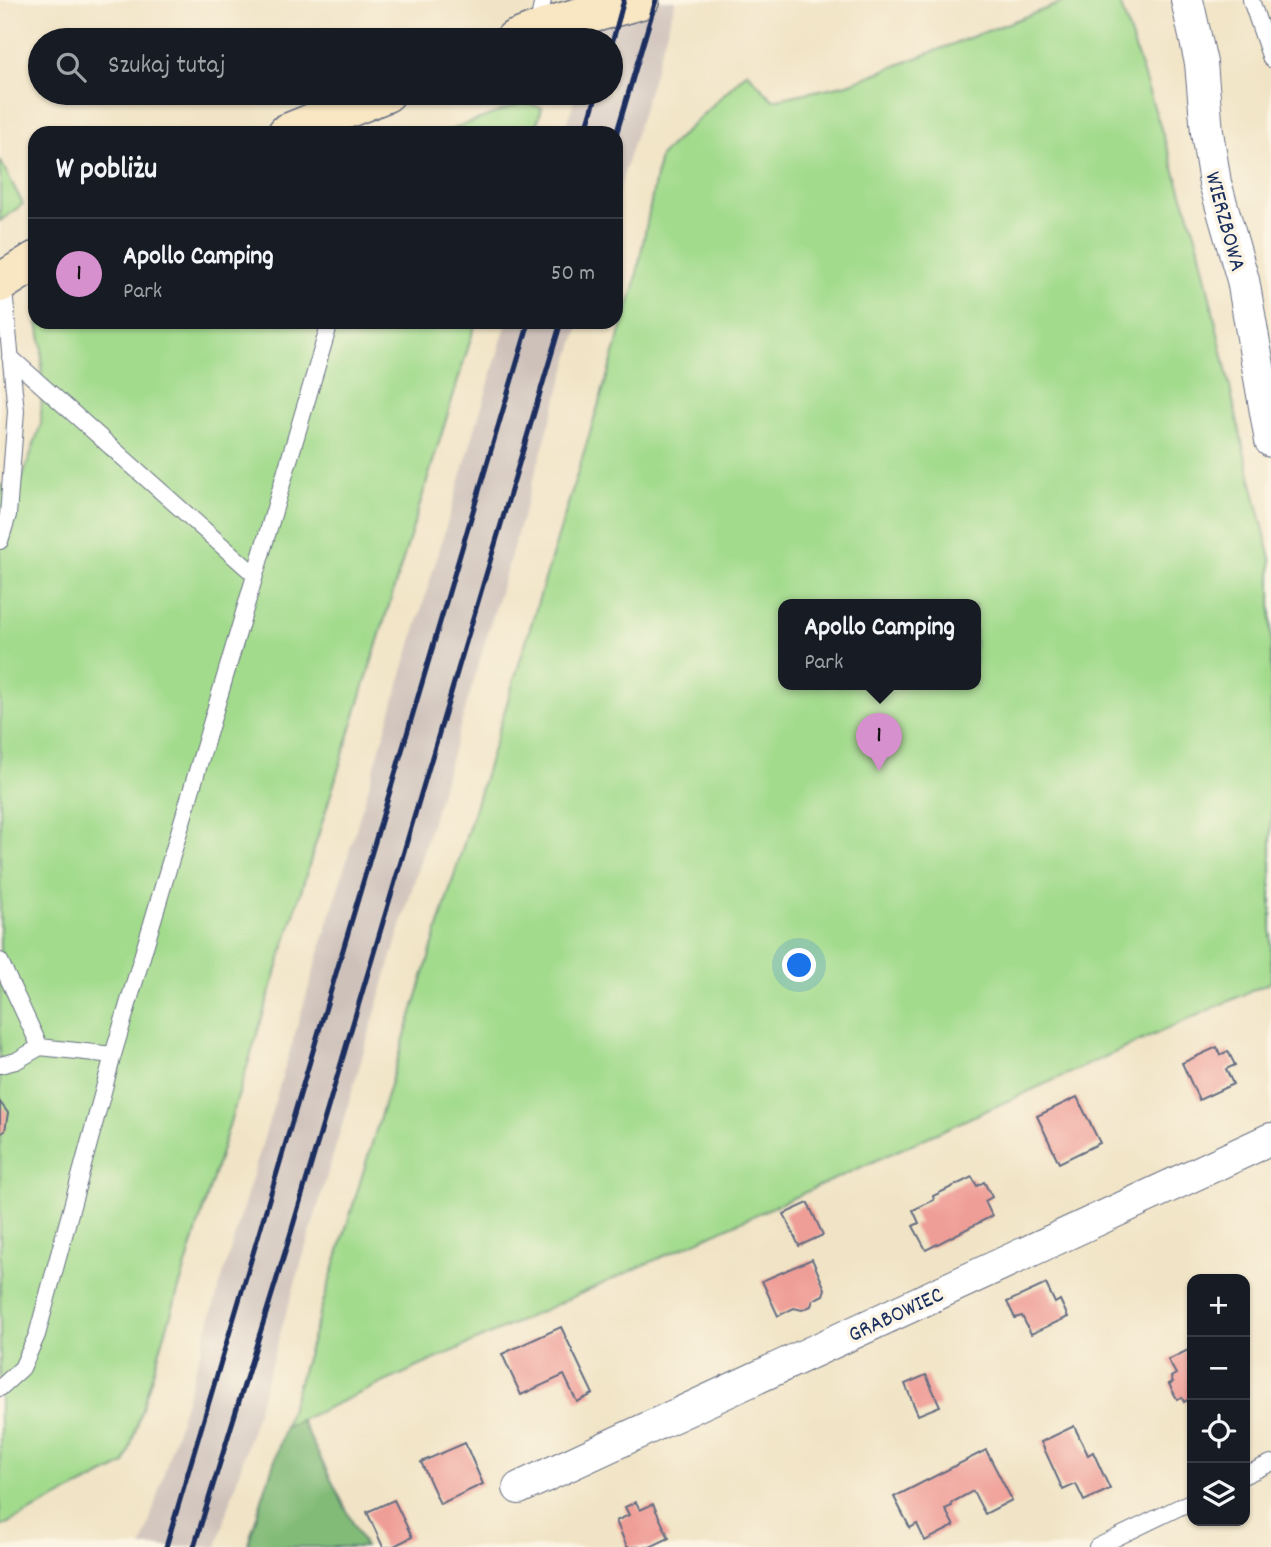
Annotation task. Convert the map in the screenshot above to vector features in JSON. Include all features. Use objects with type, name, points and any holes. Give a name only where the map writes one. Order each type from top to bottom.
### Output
[{"type":"street","points":[[531,24],[640,0]]},
{"type":"street","name":"WIERZBOWA","points":[[1187,0],[1201,62],[1206,132],[1215,183],[1243,280],[1271,441]]},
{"type":"street","points":[[304,126],[356,105]]},
{"type":"street","points":[[1,282],[28,265]]},
{"type":"street","name":"GRABOWIEC","points":[[519,1488],[1271,1139]]},
{"type":"lane","points":[[1251,0],[1271,59]]},
{"type":"lane","points":[[0,541],[8,515],[16,411],[1,282]]},
{"type":"lane","points":[[0,1388],[22,1368],[37,1335],[113,1055],[328,329]]},
{"type":"lane","points":[[10,357],[255,575]]},
{"type":"lane","points":[[0,961],[40,1046]]},
{"type":"lane","points":[[0,1065],[16,1061],[40,1046],[113,1055]]},
{"type":"lane","points":[[1250,1473],[1271,1463]]},
{"type":"lane","points":[[1097,1547],[1187,1503]]},
{"type":"shaded area","points":[[603,0],[676,0],[623,177],[623,126],[566,126],[572,105],[623,105],[623,28],[595,28]]},
{"type":"shaded area","points":[[505,329],[578,329],[217,1547],[142,1547]]},
{"type":"green space","points":[[1069,0],[1119,0],[1197,239],[1271,559],[1271,982],[285,1427],[623,329],[634,289],[660,156],[747,72],[773,100],[848,84]]},
{"type":"green space","points":[[517,105],[542,108],[536,126],[461,126]]},
{"type":"green space","points":[[0,160],[23,204],[0,221]]},
{"type":"green space","points":[[39,329],[474,329],[125,1464],[0,1527],[0,485],[19,488],[41,424],[42,347]]},
{"type":"green space","points":[[301,1420],[365,1547],[247,1547],[285,1427]]},
{"type":"building","points":[[1217,1047],[1220,1055],[1228,1051],[1235,1065],[1226,1069],[1233,1084],[1199,1100],[1182,1063]]},
{"type":"building","points":[[1077,1097],[1100,1143],[1059,1163],[1037,1116]]},
{"type":"building","points":[[0,1102],[8,1113],[5,1131],[0,1134]]},
{"type":"building","points":[[972,1177],[977,1186],[984,1182],[992,1197],[985,1201],[992,1216],[926,1250],[913,1226],[919,1223],[913,1210],[934,1200],[933,1196]]},
{"type":"building","points":[[808,1203],[823,1235],[799,1246],[784,1214]]},
{"type":"building","points":[[812,1259],[825,1289],[823,1295],[813,1300],[811,1306],[802,1310],[794,1308],[778,1316],[762,1281]]},
{"type":"building","points":[[1046,1284],[1055,1303],[1060,1300],[1068,1317],[1031,1334],[1022,1316],[1015,1318],[1007,1302]]},
{"type":"building","points":[[561,1327],[593,1394],[577,1402],[564,1375],[521,1395],[502,1354]]},
{"type":"building","points":[[1187,1350],[1187,1400],[1184,1402],[1182,1398],[1177,1399],[1169,1384],[1173,1382],[1171,1377],[1176,1374],[1168,1360]]},
{"type":"building","points":[[926,1375],[940,1406],[918,1415],[905,1384]]},
{"type":"building","points":[[1074,1426],[1088,1455],[1093,1452],[1110,1489],[1084,1501],[1076,1484],[1063,1490],[1041,1442]]},
{"type":"building","points":[[465,1443],[483,1484],[440,1504],[421,1462]]},
{"type":"building","points":[[986,1450],[1012,1500],[985,1514],[973,1491],[945,1509],[954,1526],[925,1541],[917,1524],[910,1528],[894,1497]]},
{"type":"building","points":[[394,1500],[412,1537],[392,1547],[383,1547],[367,1512]]},
{"type":"building","points":[[636,1502],[640,1510],[653,1504],[669,1538],[650,1547],[627,1547],[616,1521],[629,1515],[625,1507]]},
{"type":"railway","points":[[616,28],[624,0]]},
{"type":"railway","points":[[619,126],[656,0]]},
{"type":"railway","points":[[587,126],[593,105]]},
{"type":"railway","points":[[166,1547],[527,329]]},
{"type":"railway","points":[[194,1547],[286,1249],[559,329]]},
{"type":"place","name":"Apollo Camping","points":[[879,771]]}]
